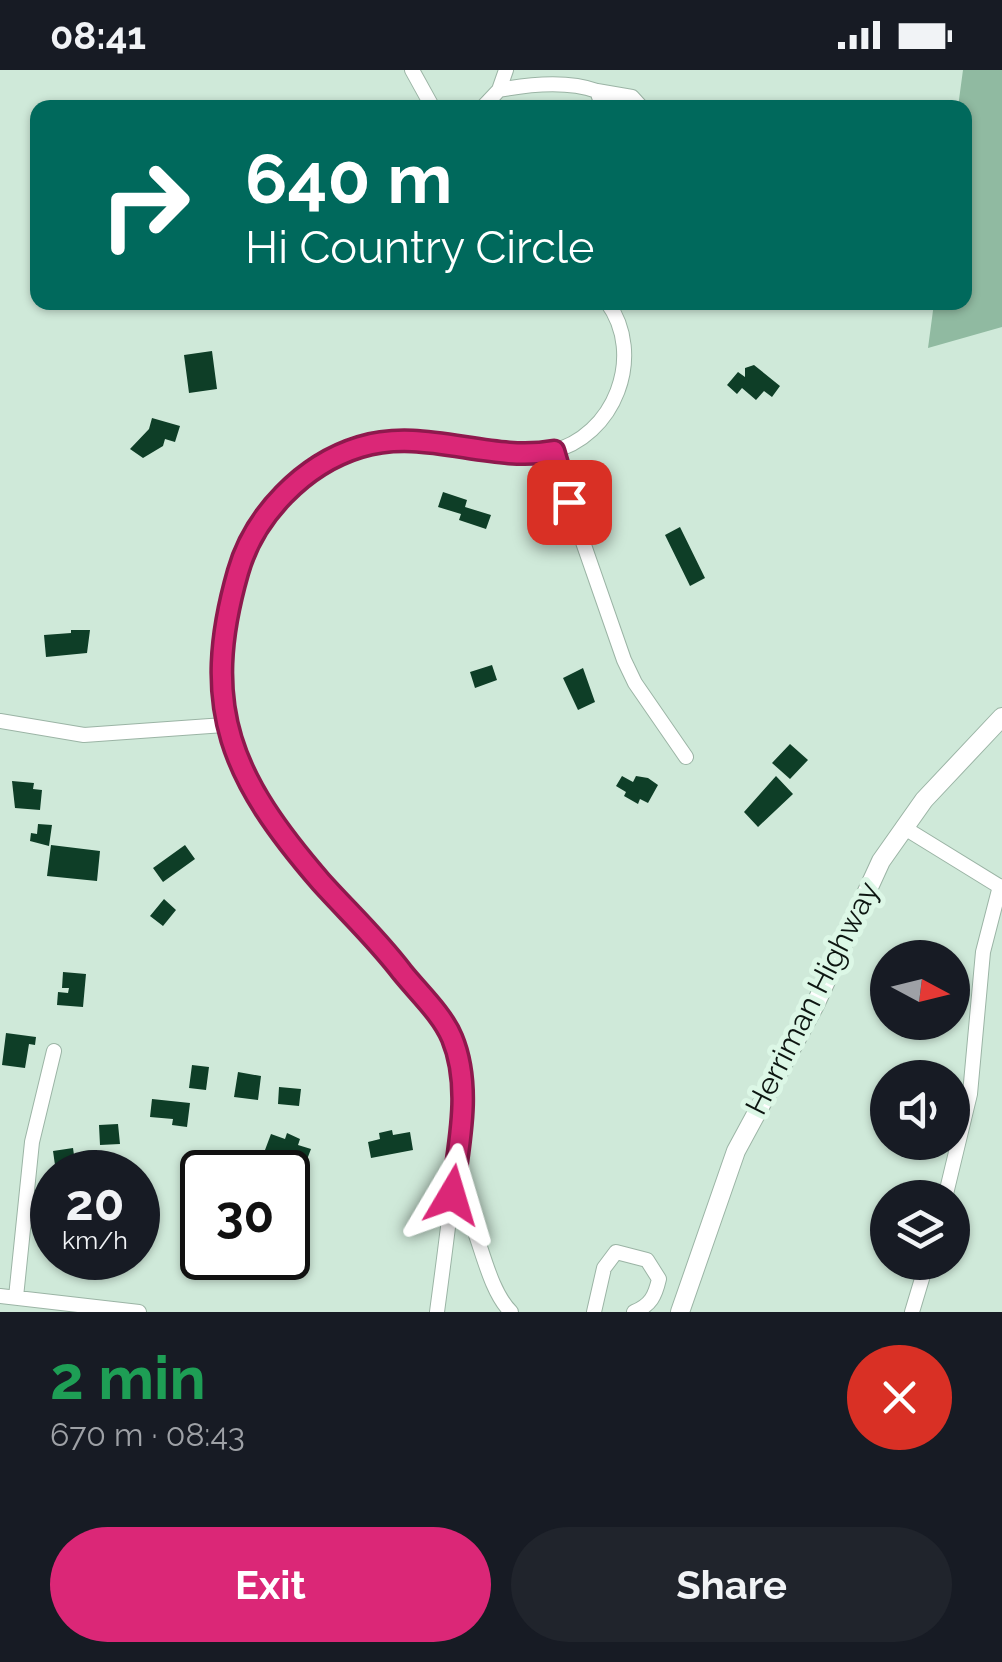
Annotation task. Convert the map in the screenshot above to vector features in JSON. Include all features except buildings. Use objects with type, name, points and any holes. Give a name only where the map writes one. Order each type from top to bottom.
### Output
[{"type":"main road","name":"Herriman Highway","points":[[680,1312],[740,1140],[815,1005],[875,874],[903,826],[1002,716]]},
{"type":"street","points":[[412,70],[429,100]]},
{"type":"street","points":[[490,100],[499,90],[506,70]]},
{"type":"street","points":[[499,90],[561,84],[635,100]]},
{"type":"street","points":[[597,91],[600,100]]},
{"type":"street","points":[[436,1312],[463,1084],[450,1034],[386,950],[321,882],[262,807],[224,725],[222,687],[227,622],[240,564],[254,531],[305,476],[338,456],[382,442],[433,441],[510,454],[554,451],[586,434],[618,392],[625,344],[620,321],[612,310]]},
{"type":"street","points":[[554,451],[560,479],[624,660],[635,683],[686,758]]},
{"type":"street","points":[[0,721],[84,735],[224,725]]},
{"type":"street","points":[[903,826],[1001,887],[983,952],[970,1094],[949,1180]]},
{"type":"street","points":[[16,1298],[32,1142],[54,1051]]},
{"type":"street","points":[[452,1195],[470,1212],[490,1283],[511,1312]]},
{"type":"street","points":[[594,1312],[604,1268],[616,1252],[646,1260],[659,1278],[656,1294],[647,1306],[634,1312]]},
{"type":"street","points":[[912,1312],[921,1280]]},
{"type":"street","points":[[0,1296],[138,1312]]},
{"type":"green space","points":[[963,70],[1002,70],[1002,327],[928,348],[933,310],[972,310],[972,100],[959,100]]},
{"type":"route","points":[[452,1195],[462,1066],[450,1034],[386,950],[321,882],[262,807],[240,764],[224,725],[222,687],[232,592],[254,531],[270,510],[305,476],[360,447],[410,440],[510,454],[554,451],[569,502]]}]
